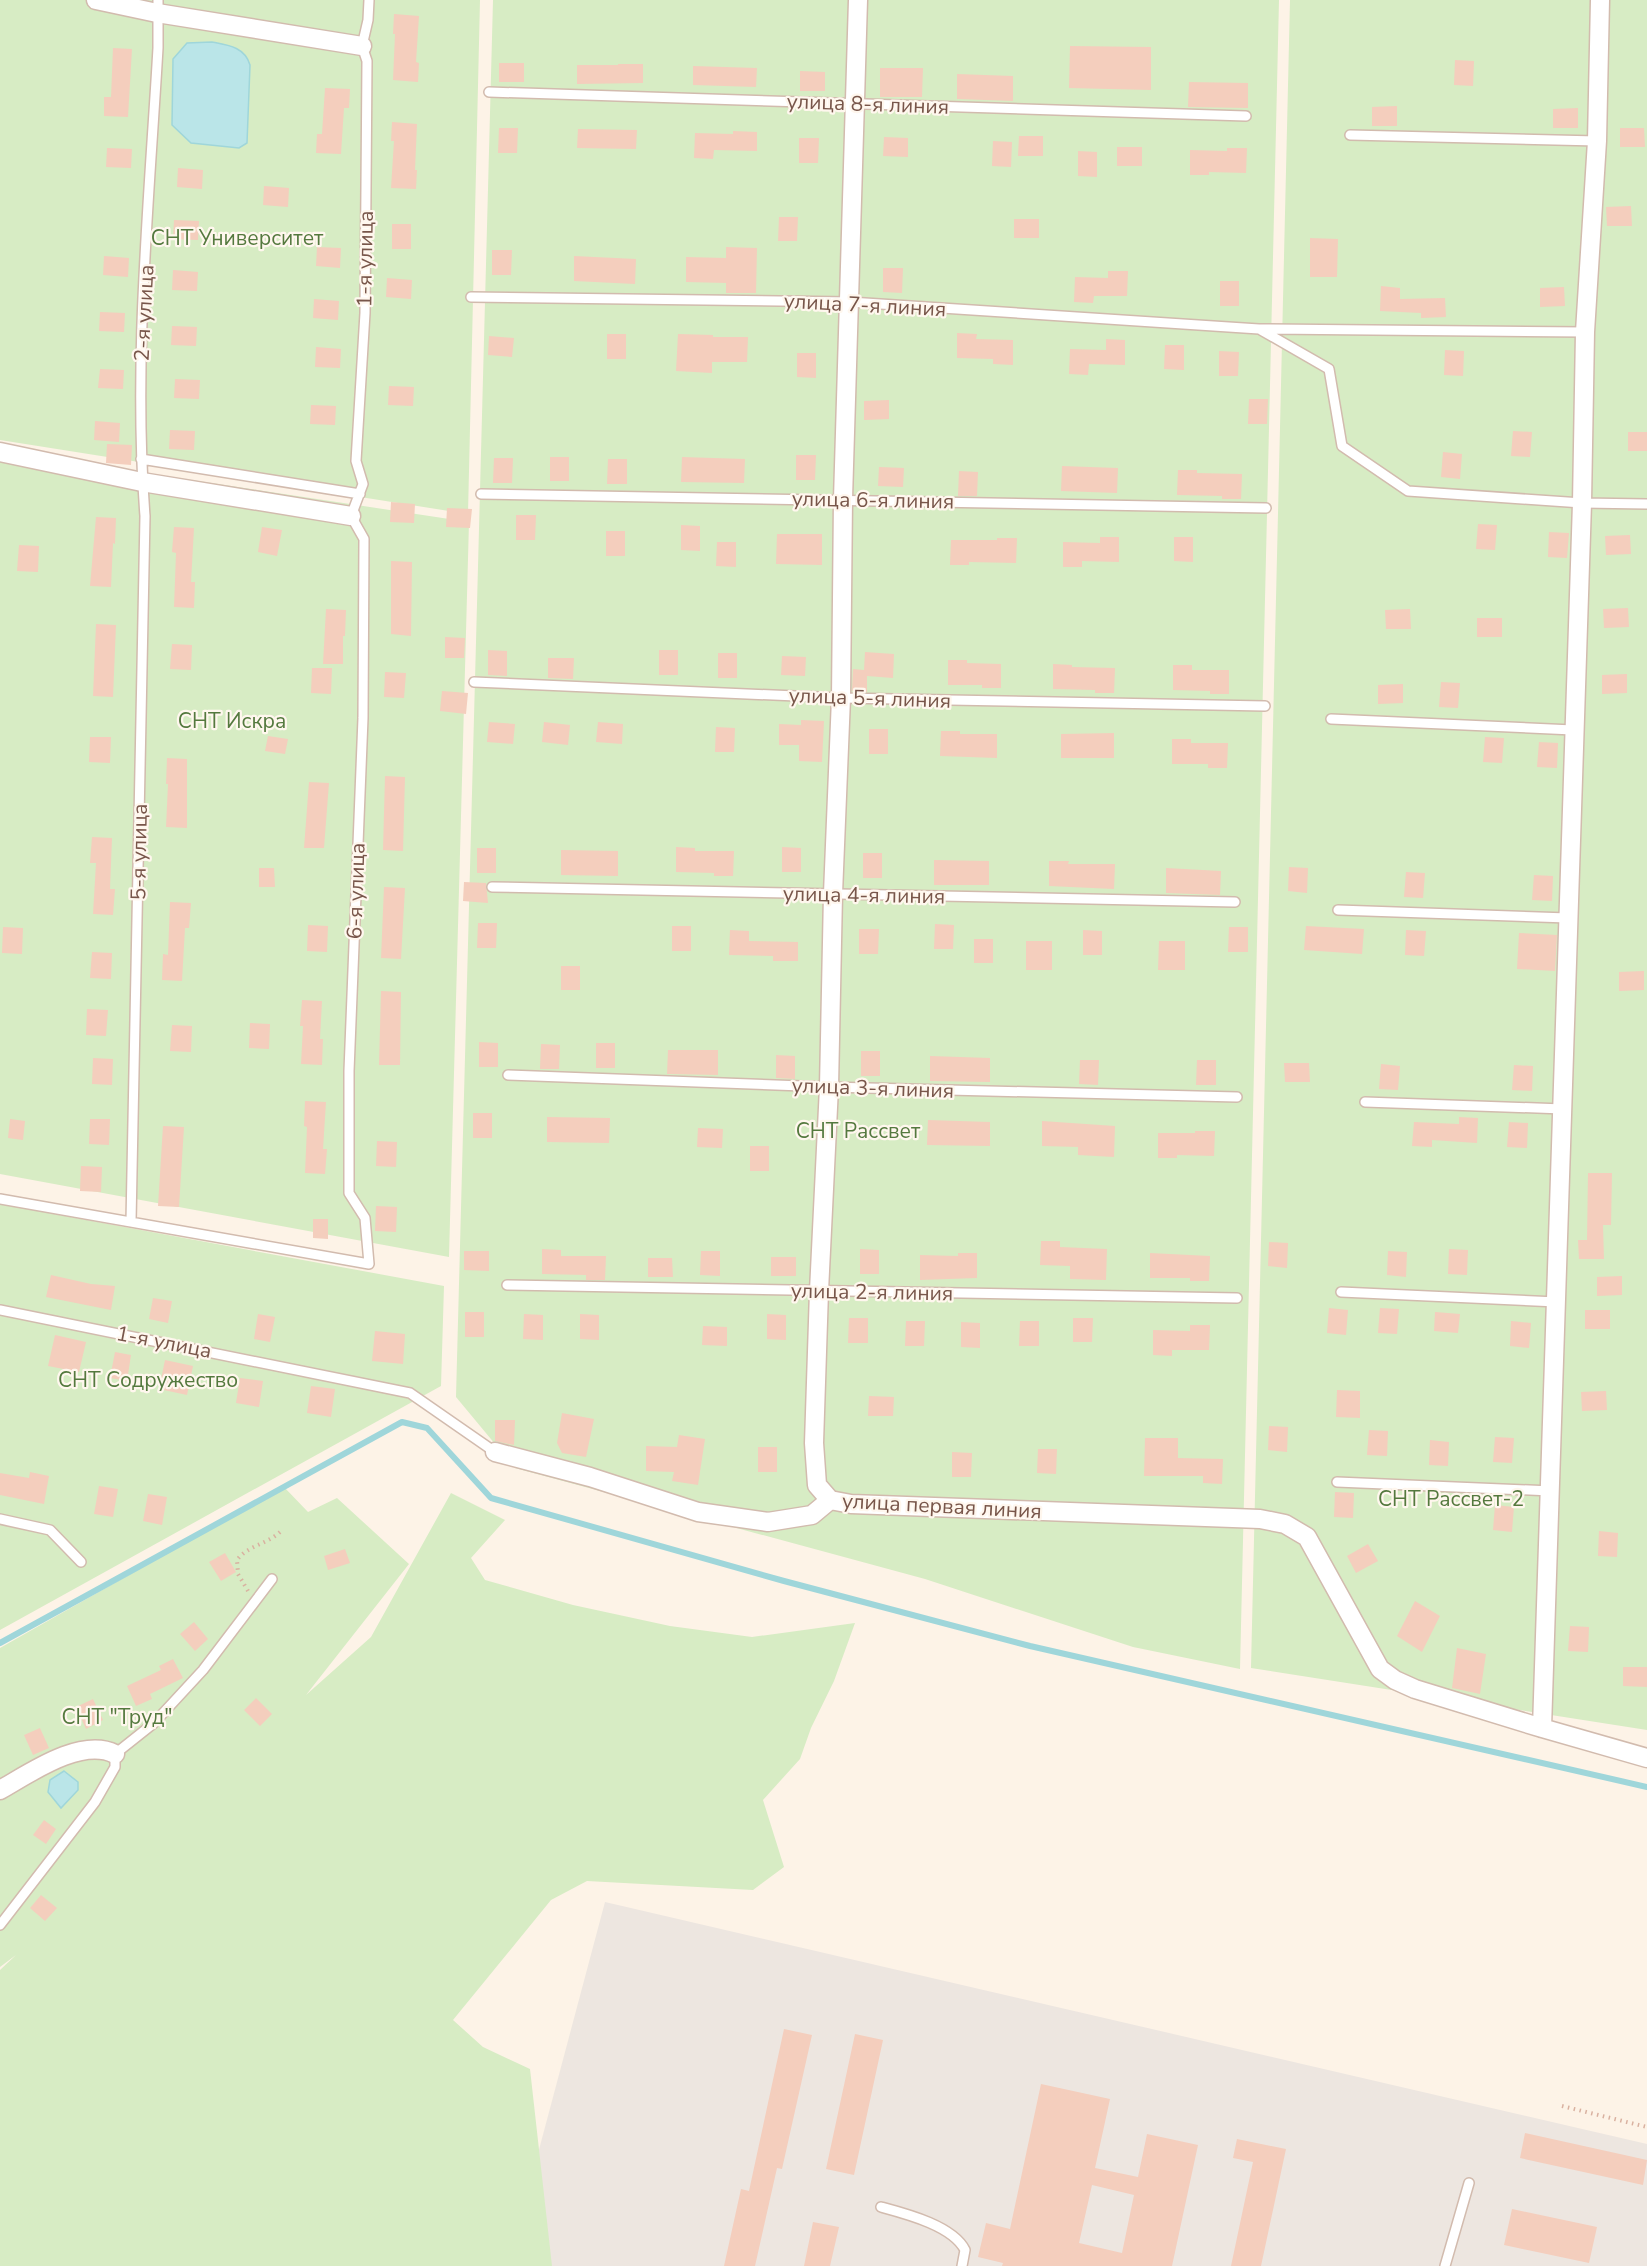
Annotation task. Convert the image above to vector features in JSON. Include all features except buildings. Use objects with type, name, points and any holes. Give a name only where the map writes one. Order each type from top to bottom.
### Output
[{"type":"street","points":[[96,0],[158,6],[362,46]]},
{"type":"street","points":[[830,1500],[817,1485],[814,1443],[829,1087],[833,894],[841,698],[843,499],[858,0]]},
{"type":"street","points":[[1542,1728],[1582,503],[1585,332],[1597,141],[1600,0]]},
{"type":"street","points":[[0,452],[142,482],[351,516]]},
{"type":"street","name":"улица первая линия","points":[[495,1452],[590,1478],[698,1512],[768,1522],[812,1515],[830,1500],[851,1504],[1260,1520],[1285,1524],[1307,1537],[1380,1669],[1395,1680],[1415,1689],[1647,1758]]},
{"type":"street","points":[[0,1790],[54,1759],[89,1750],[106,1749],[115,1754]]},
{"type":"lane","name":"1-я улица","points":[[351,516],[363,484],[356,461],[365,313],[367,61],[362,46],[368,20],[369,0]]},
{"type":"lane","name":"2-я улица","points":[[142,482],[140,377],[158,48],[158,6]]},
{"type":"lane","name":"улица 8-я линия","points":[[489,92],[1246,116]]},
{"type":"lane","points":[[1350,135],[1597,141]]},
{"type":"lane","name":"улица 7-я линия","points":[[471,297],[850,302],[1259,329],[1585,332]]},
{"type":"lane","points":[[1259,329],[1329,369],[1342,446],[1408,491],[1582,503],[1647,504]]},
{"type":"lane","points":[[141,459],[360,494]]},
{"type":"lane","name":"5-я улица","points":[[131,1222],[144,540],[142,482]]},
{"type":"lane","name":"улица 6-я линия","points":[[481,494],[1266,508]]},
{"type":"lane","name":"6-я улица","points":[[131,1222],[369,1264],[365,1218],[349,1193],[349,1071],[363,718],[364,539],[351,516]]},
{"type":"lane","name":"улица 5-я линия","points":[[474,682],[841,698],[1265,706]]},
{"type":"lane","points":[[1331,719],[1574,730]]},
{"type":"lane","name":"улица 4-я линия","points":[[492,887],[1235,902]]},
{"type":"lane","points":[[1338,910],[1568,918]]},
{"type":"lane","name":"улица 3-я линия","points":[[508,1075],[829,1087],[1237,1097]]},
{"type":"lane","points":[[1365,1102],[1563,1109]]},
{"type":"lane","points":[[0,1199],[131,1222]]},
{"type":"lane","name":"улица 2-я линия","points":[[507,1285],[1237,1298]]},
{"type":"lane","points":[[1341,1292],[1557,1302]]},
{"type":"lane","name":"1-я улица","points":[[0,1310],[410,1393],[495,1452]]},
{"type":"lane","points":[[1337,1482],[1551,1491]]},
{"type":"lane","points":[[0,1519],[50,1530],[81,1562]]},
{"type":"lane","points":[[0,1925],[95,1802],[115,1767],[115,1754],[154,1723],[203,1670],[272,1579]]},
{"type":"lane","points":[[1445,2266],[1469,2183]]},
{"type":"lane","points":[[881,2207],[916,2217],[957,2238],[965,2250],[962,2266]]},
{"type":"path","points":[[256,1601],[238,1574],[237,1560],[244,1552],[274,1537],[279,1532]]},
{"type":"path","points":[[1562,2106],[1647,2127]]},
{"type":"shaded area","points":[[605,1902],[1647,2144],[1647,2266],[508,2266]]},
{"type":"green space","name":"СНТ Университет","points":[[0,0],[480,0],[468,514],[0,440]]},
{"type":"green space","name":"СНТ Рассвет","points":[[493,0],[1279,0],[1240,1669],[1133,1647],[925,1579],[515,1468],[456,1397]]},
{"type":"green space","name":"СНТ Рассвет-2","points":[[1290,0],[1647,0],[1647,1730],[1251,1668]]},
{"type":"green space","name":"СНТ Искра","points":[[0,451],[469,522],[449,1257],[0,1174]]},
{"type":"green space","name":"СНТ Содружество","points":[[0,1204],[444,1286],[441,1386],[0,1630]]},
{"type":"green space","name":"СНТ \"Труд\"","points":[[284,1487],[308,1512],[337,1498],[409,1564],[306,1695],[371,1637],[451,1493],[505,1520],[471,1558],[485,1580],[573,1605],[670,1626],[752,1637],[855,1623],[834,1681],[811,1728],[800,1759],[763,1800],[784,1867],[753,1890],[587,1881],[551,1900],[453,2020],[483,2047],[530,2069],[552,2266],[0,2266],[0,1970],[16,1955],[0,1967],[0,1648]]},
{"type":"water","points":[[212,42],[240,51],[248,59],[250,65],[247,143],[239,148],[191,143],[172,125],[173,59],[187,43]]},
{"type":"water","points":[[64,1771],[78,1782],[78,1790],[61,1808],[48,1792],[50,1780]]},
{"type":"waterway","points":[[0,1643],[402,1422],[427,1428],[491,1498],[784,1581],[1030,1646],[1647,1787]]}]
